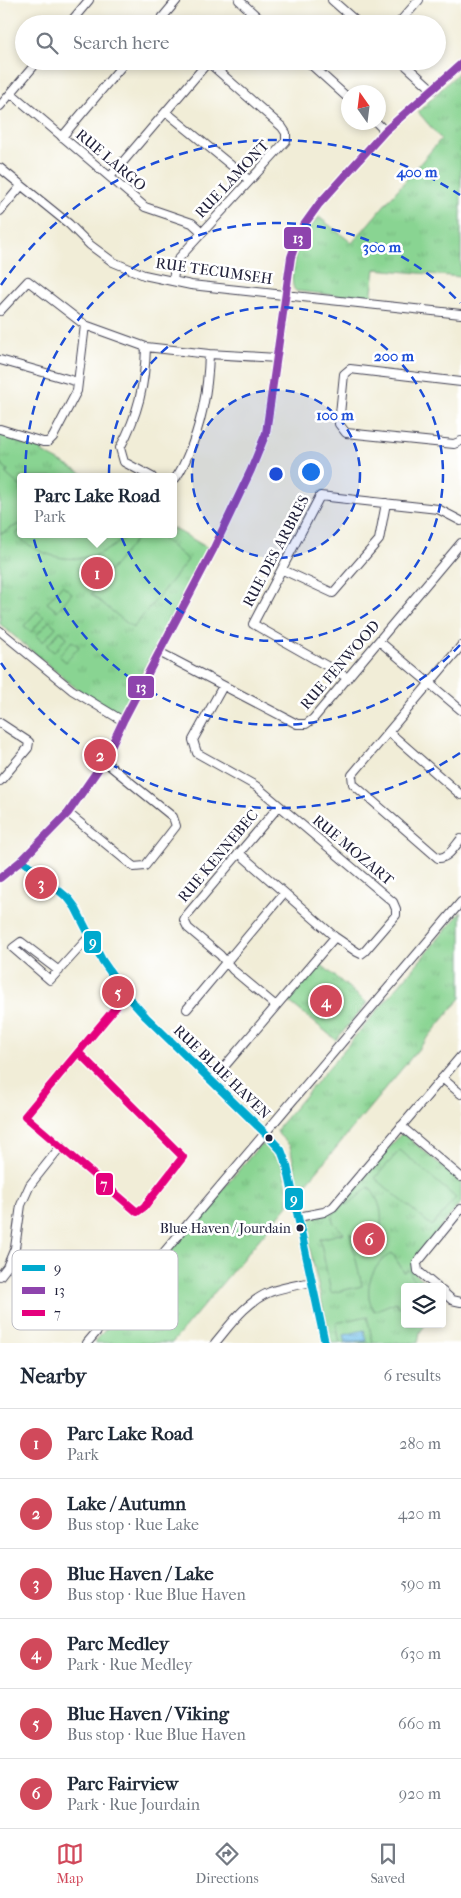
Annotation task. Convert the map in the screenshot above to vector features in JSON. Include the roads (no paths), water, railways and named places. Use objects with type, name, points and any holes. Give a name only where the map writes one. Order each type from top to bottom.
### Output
[{"type":"street","points":[[76,15],[89,0]]},
{"type":"street","points":[[164,15],[177,0]]},
{"type":"street","points":[[239,0],[255,15]]},
{"type":"street","points":[[332,0],[349,15]]},
{"type":"street","points":[[406,15],[419,0]]},
{"type":"street","points":[[248,15],[251,11]]},
{"type":"street","points":[[0,878],[22,860],[68,813],[104,761],[213,550],[251,470],[266,433],[284,294],[291,257],[308,216],[385,131],[461,64]]},
{"type":"street","points":[[0,106],[30,70]]},
{"type":"street","points":[[62,137],[118,70]]},
{"type":"street","points":[[110,177],[201,70]]},
{"type":"street","name":"RUE LAMONT","points":[[173,281],[179,258],[248,180],[286,141],[286,133],[282,127],[217,70]]},
{"type":"street","points":[[317,70],[341,92]]},
{"type":"street","points":[[411,70],[433,90]]},
{"type":"street","name":"RUE LARGO","points":[[11,93],[145,207],[192,223],[202,232]]},
{"type":"street","points":[[166,112],[248,180]]},
{"type":"street","name":"RUE TECUMSEH","points":[[0,168],[113,262],[144,275],[173,281],[461,314]]},
{"type":"street","points":[[0,211],[21,186]]},
{"type":"street","points":[[0,311],[28,281],[86,325],[146,348],[277,358]]},
{"type":"street","points":[[0,429],[42,442],[48,442],[55,434],[77,392],[86,325]]},
{"type":"street","points":[[145,473],[124,462],[120,448],[139,406],[146,348]]},
{"type":"street","points":[[177,476],[202,419],[207,388],[209,354]]},
{"type":"street","points":[[0,360],[78,382]]},
{"type":"street","points":[[461,382],[350,369],[344,374],[339,424],[346,432],[454,444],[461,440]]},
{"type":"street","name":"RUE DES ARBRES","points":[[348,678],[254,624],[320,496],[438,509],[461,521]]},
{"type":"street","points":[[283,570],[333,593],[379,540],[386,503]]},
{"type":"street","name":"RUE FENWOOD","points":[[159,652],[297,724],[306,724],[314,719],[461,543]]},
{"type":"street","points":[[0,630],[72,690],[123,721]]},
{"type":"street","points":[[379,641],[461,710]]},
{"type":"street","points":[[461,646],[352,774],[351,779],[354,784],[438,858],[446,856],[461,839]]},
{"type":"street","name":"RUE MOZART","points":[[223,686],[193,740],[197,753],[256,786],[393,902],[396,916],[361,954],[335,936],[238,853]]},
{"type":"street","points":[[0,723],[29,742],[28,748],[0,780]]},
{"type":"street","points":[[389,732],[461,795]]},
{"type":"street","points":[[68,813],[134,867],[139,868],[145,866],[176,826],[172,817],[104,761]]},
{"type":"street","name":"RUE KENNEBEC","points":[[276,1006],[233,970],[188,928],[184,920],[279,806]]},
{"type":"street","name":"RUE BLUE HAVEN","points":[[22,860],[75,907],[102,960],[126,995],[279,1148],[285,1158],[325,1343]]},
{"type":"street","points":[[187,1009],[284,893]]},
{"type":"street","points":[[166,1250],[461,902]]},
{"type":"street","points":[[59,971],[21,942],[14,948],[50,980],[59,971],[90,936]]},
{"type":"street","points":[[212,1081],[335,936]]},
{"type":"street","points":[[79,1053],[183,1157],[144,1207],[137,1212],[24,1116],[126,995]]},
{"type":"street","points":[[298,1217],[324,1212],[331,1208],[461,1056]]},
{"type":"street","points":[[442,1078],[461,1094]]},
{"type":"street","points":[[401,1126],[461,1177]]},
{"type":"street","points":[[14,1250],[20,1205],[30,1185],[61,1146]]},
{"type":"street","points":[[432,1283],[418,1271],[417,1261],[461,1209]]},
{"type":"street","points":[[0,1276],[7,1267],[12,1255]]},
{"type":"street","points":[[215,1343],[242,1311],[260,1298],[280,1289],[312,1282]]},
{"type":"street","points":[[446,1295],[452,1300],[461,1302]]},
{"type":"street","points":[[87,1343],[98,1330]]},
{"type":"water","points":[[364,1330],[367,1341],[346,1343],[344,1335]]},
{"type":"place","name":"Parc Lake Road","points":[[97,573]]},
{"type":"place","name":"Lake / Autumn","points":[[100,755]]},
{"type":"place","name":"Blue Haven / Lake","points":[[41,883]]},
{"type":"place","name":"Blue Haven / Viking","points":[[118,992]]},
{"type":"place","name":"Parc Medley","points":[[326,1001]]},
{"type":"place","name":"Blue Haven / Jourdain","points":[[300,1228]]},
{"type":"place","name":"Parc Fairview","points":[[369,1239]]}]
